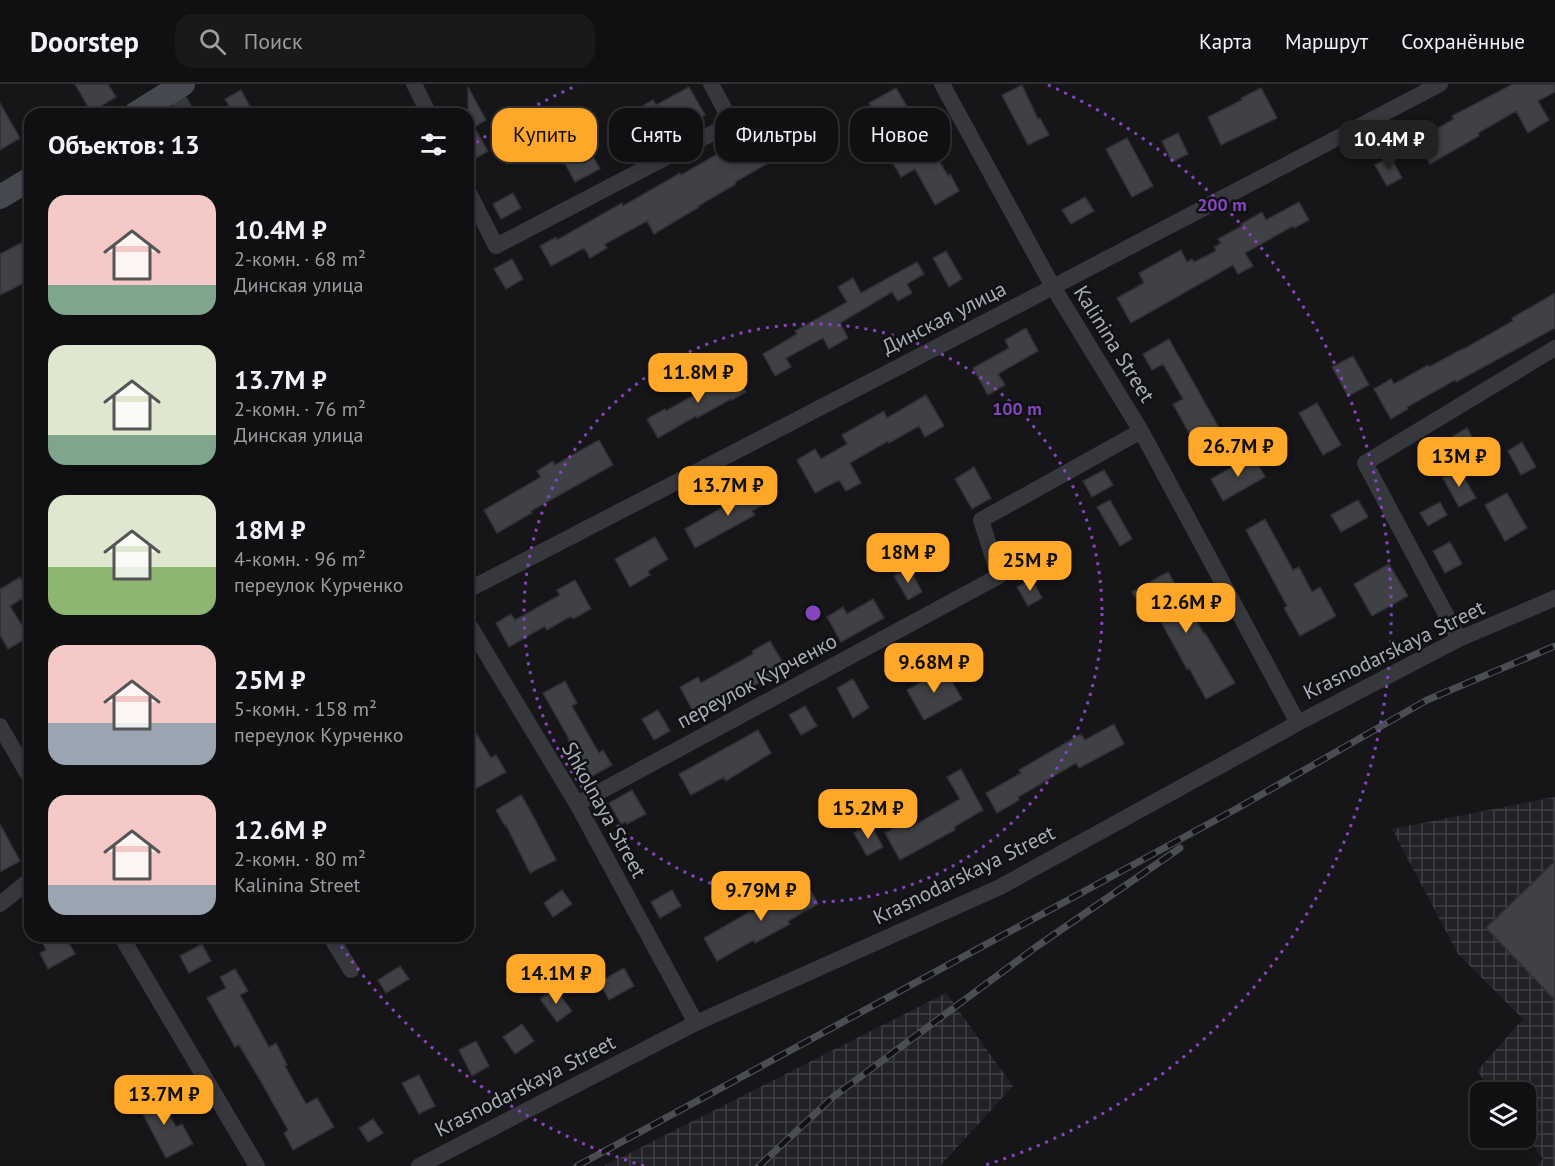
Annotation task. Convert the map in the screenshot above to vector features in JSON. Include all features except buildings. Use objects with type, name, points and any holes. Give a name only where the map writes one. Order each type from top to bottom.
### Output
[{"type":"street","points":[[414,84],[426,108]]},
{"type":"street","points":[[474,203],[496,246],[732,123],[711,84]]},
{"type":"street","name":"Kalinina Street","points":[[942,84],[1053,287],[1142,431],[1298,723]]},
{"type":"street","name":"Динская улица","points":[[474,587],[1440,84]]},
{"type":"street","points":[[144,108],[176,86],[185,108]]},
{"type":"street","points":[[0,197],[24,183]]},
{"type":"street","points":[[1459,639],[1365,462],[1555,348]]},
{"type":"street","name":"переулок Курченко","points":[[577,804],[999,576],[981,520],[1142,431]]},
{"type":"street","name":"Krasnodarskaya Street","points":[[419,1166],[696,1023],[1000,887],[1298,723],[1459,639],[1555,598]]},
{"type":"street","name":"Shkolnaya Street","points":[[474,633],[577,804],[696,1023]]},
{"type":"street","points":[[0,726],[24,768]]},
{"type":"street","points":[[0,904],[24,885]]},
{"type":"street","points":[[125,942],[257,1166]]},
{"type":"street","points":[[334,942],[351,970]]},
{"type":"shaded area","points":[[1555,797],[1555,1166],[1536,1166],[1543,1159],[1535,1148],[1536,1082],[1485,1082],[1477,1071],[1523,1019],[1458,954],[1392,829]]},
{"type":"shaded area","points":[[946,993],[1013,1086],[940,1166],[604,1166]]},
{"type":"railway","points":[[577,1166],[1236,809],[1427,700],[1555,646]]},
{"type":"railway","points":[[759,1166],[833,1097],[1036,947],[1180,848]]}]
